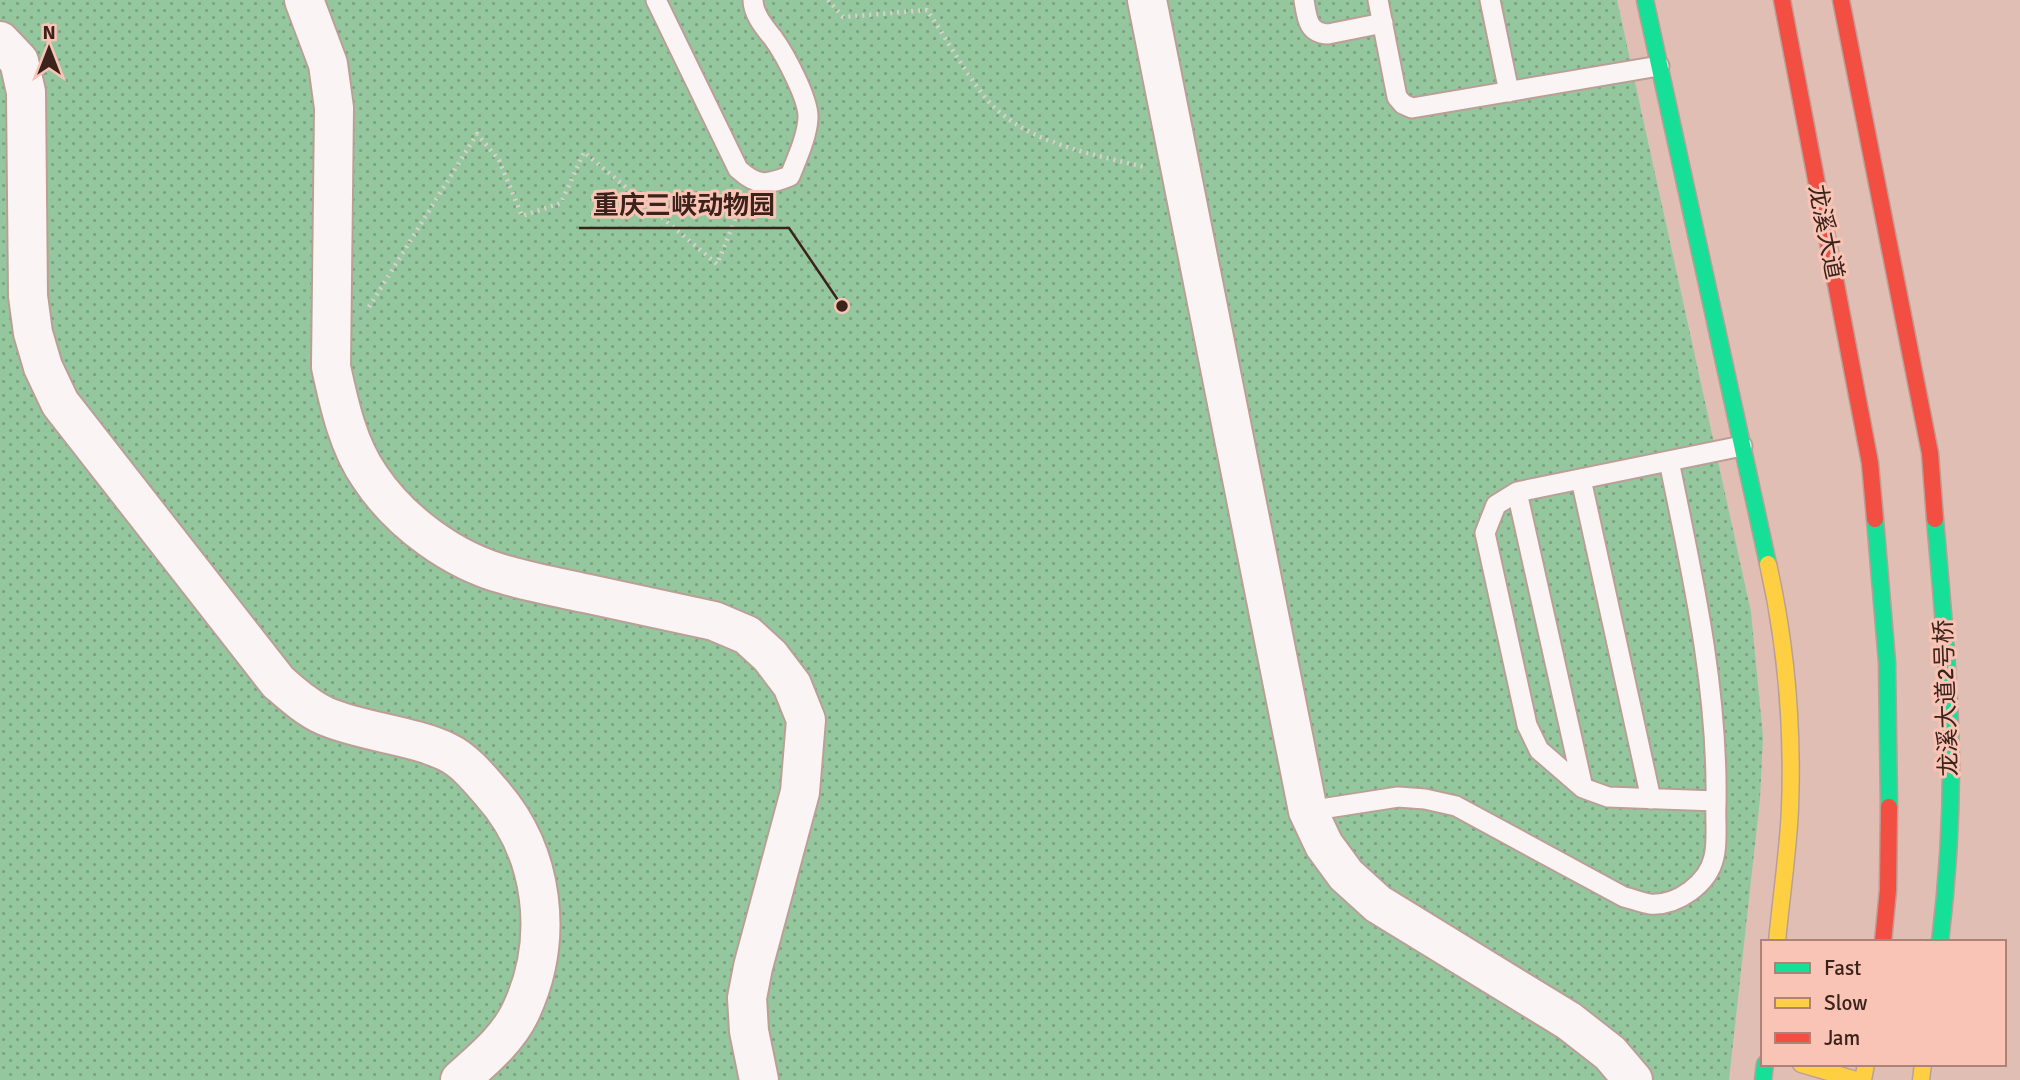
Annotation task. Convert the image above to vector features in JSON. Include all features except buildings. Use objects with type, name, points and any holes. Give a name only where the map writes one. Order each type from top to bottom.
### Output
[{"type":"main road","points":[[1645,0],[1777,603],[1786,668],[1790,739],[1790,808],[1777,940]]},
{"type":"main road","name":"龙溪大道","points":[[1782,0],[1870,463],[1887,662],[1890,758],[1888,890],[1883,940]]},
{"type":"main road","name":"龙溪大道2号桥","points":[[1841,0],[1930,453],[1951,766],[1940,940]]},
{"type":"main road","points":[[1808,1066],[1856,1080]]},
{"type":"street","points":[[304,0],[328,64],[334,108],[331,367],[344,417],[369,476],[398,513],[429,538],[464,558],[503,575],[714,621],[747,635],[770,656],[792,685],[806,720],[800,792],[747,998],[749,1031],[759,1080]]},
{"type":"street","points":[[1147,0],[1308,811],[1324,845],[1346,875],[1378,904],[1569,1021],[1611,1053],[1633,1080]]},
{"type":"street","points":[[0,41],[19,61],[26,92],[28,296],[33,333],[43,367],[60,403],[278,682],[323,715],[447,752],[476,774],[500,801],[519,831],[535,871],[541,910],[541,947],[532,984],[519,1016],[496,1047],[460,1080]]},
{"type":"lane","points":[[656,0],[738,169],[751,181],[769,184],[790,176],[799,154],[808,116],[802,94],[784,53],[762,25],[753,0]]},
{"type":"lane","points":[[1304,0],[1308,21],[1312,29],[1320,34],[1383,23]]},
{"type":"lane","points":[[1378,0],[1397,97],[1412,108],[1659,66]]},
{"type":"lane","points":[[1490,0],[1509,92]]},
{"type":"lane","points":[[1716,801],[1608,797],[1583,788],[1539,750],[1527,725],[1485,533],[1496,505],[1517,492],[1742,446]]},
{"type":"lane","points":[[1308,811],[1398,797],[1425,799],[1456,806],[1624,897],[1651,904],[1678,900],[1701,882],[1714,858],[1716,801],[1712,703],[1703,628],[1669,461]]},
{"type":"lane","points":[[1581,479],[1651,799]]},
{"type":"lane","points":[[1517,492],[1583,788]]},
{"type":"path","points":[[828,0],[844,17],[927,10],[985,97],[1014,123],[1079,151],[1182,176]]},
{"type":"path","points":[[368,309],[477,134],[499,160],[522,216],[561,203],[584,152],[717,264],[751,181]]},
{"type":"green space","points":[[0,0],[1617,0],[1751,612],[1763,737],[1760,799],[1729,1080],[0,1080]]},
{"type":"traffic: fast","points":[[1645,0],[1768,564]]},
{"type":"traffic: fast","points":[[1875,519],[1887,662],[1889,807]]},
{"type":"traffic: fast","points":[[1935,519],[1951,765],[1948,854],[1940,940]]},
{"type":"traffic: fast","points":[[1763,1080],[1765,1066]]},
{"type":"traffic: slow","points":[[1768,564],[1784,655],[1791,778],[1777,940]]},
{"type":"traffic: slow","points":[[1808,1066],[1856,1080]]},
{"type":"traffic: slow","points":[[1863,1080],[1866,1066]]},
{"type":"traffic: slow","points":[[1921,1080],[1923,1066]]},
{"type":"traffic: jam","points":[[1782,0],[1870,463],[1875,519]]},
{"type":"traffic: jam","points":[[1841,0],[1930,453],[1935,519]]},
{"type":"traffic: jam","points":[[1883,940],[1888,890],[1889,807]]},
{"type":"place","name":"重庆三峡动物园","points":[[842,306]]}]
